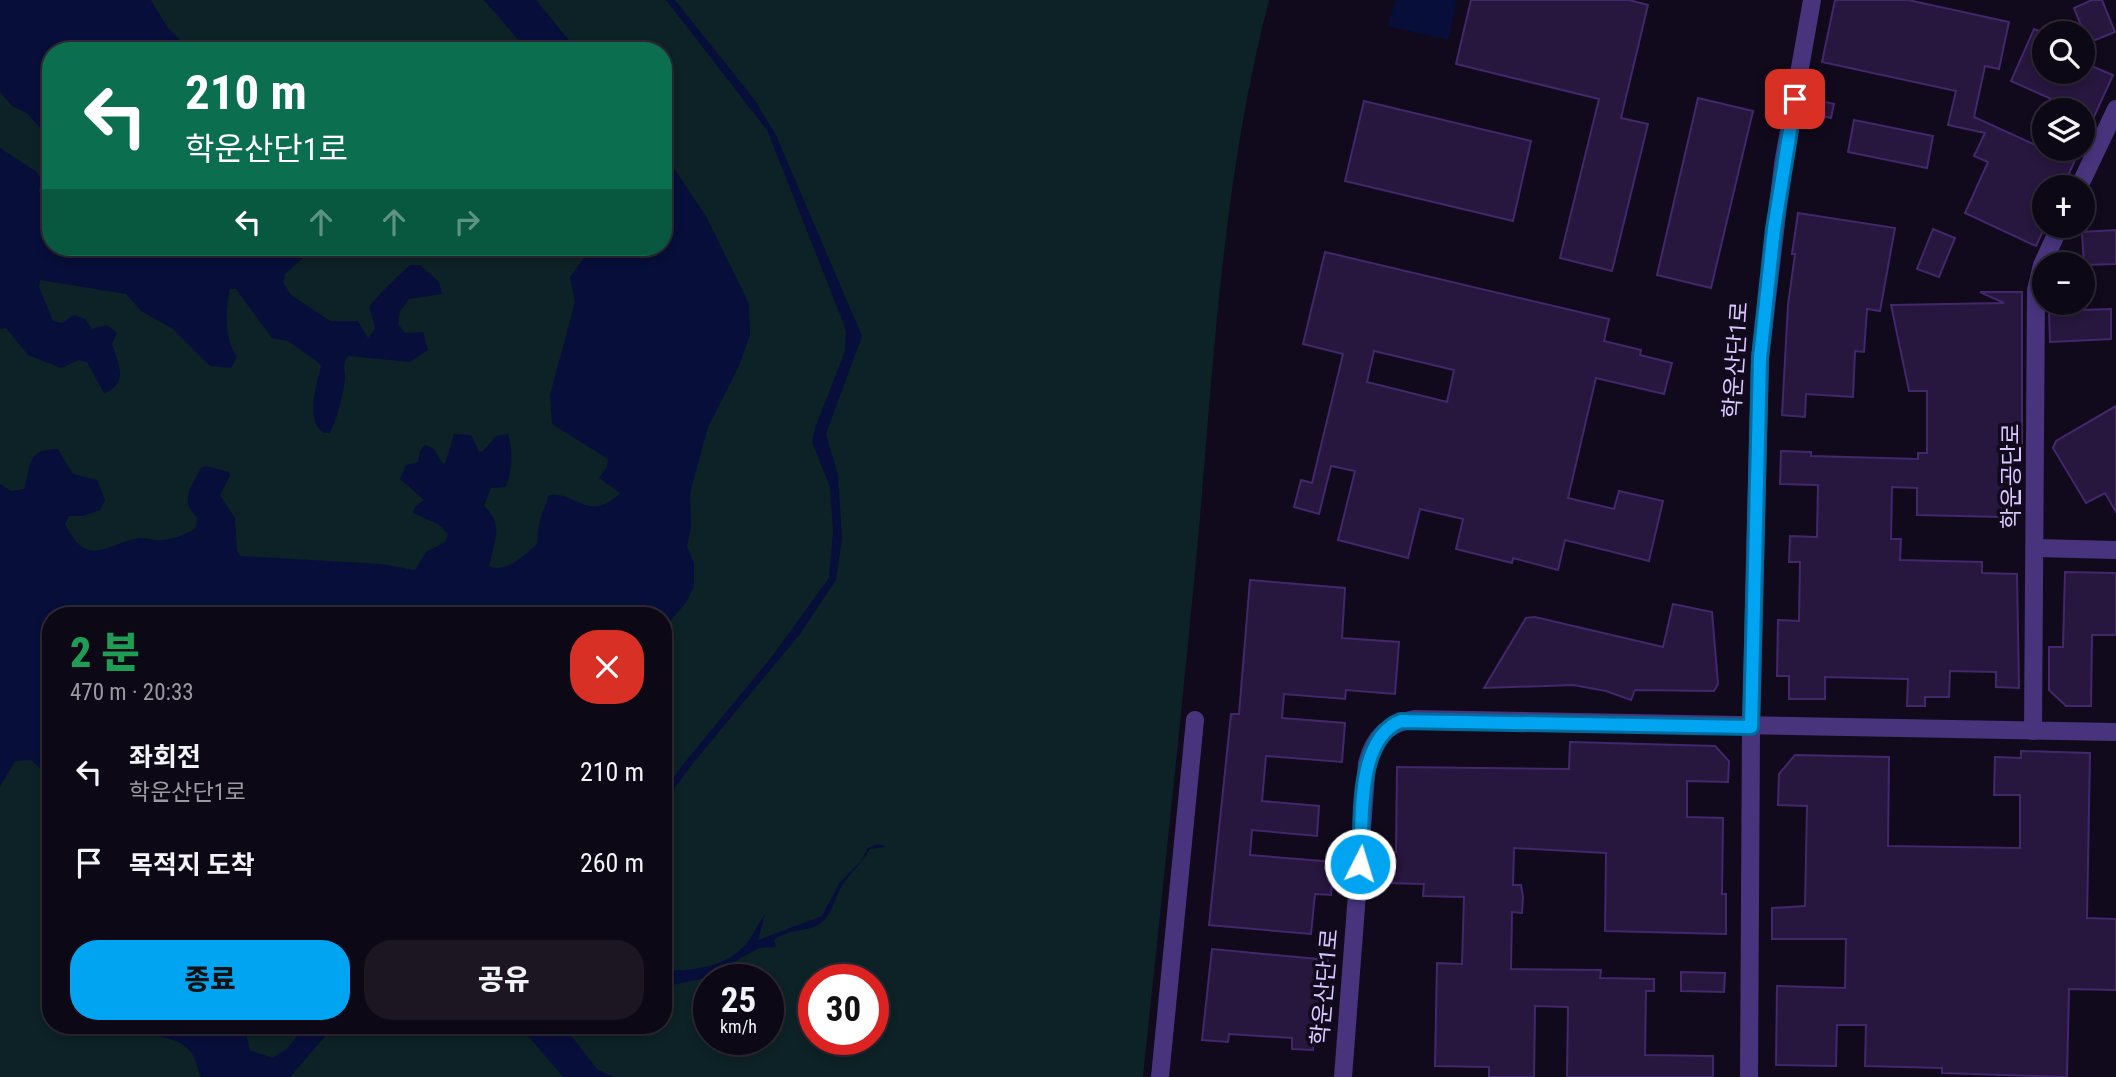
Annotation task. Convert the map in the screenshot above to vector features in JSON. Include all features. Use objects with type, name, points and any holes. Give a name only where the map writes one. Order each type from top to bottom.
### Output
[{"type":"street","name":"학운산단1로","points":[[1751,727],[1756,427],[1761,345],[1783,164],[1812,0]]},
{"type":"street","points":[[2085,175],[2116,109]]},
{"type":"street","name":"학운공단로","points":[[2033,731],[2036,290],[2042,265],[2054,238]]},
{"type":"street","points":[[2036,548],[2116,550]]},
{"type":"street","name":"학운산단1로","points":[[1343,1077],[1367,763],[1371,748],[1389,726],[1414,719],[2116,732]]},
{"type":"street","points":[[1160,1077],[1195,720]]},
{"type":"street","points":[[1749,1077],[1751,727]]},
{"type":"green space","points":[[0,0],[1269,0],[1241,131],[1231,197],[1216,329],[1192,598],[1143,1077],[0,1077]]},
{"type":"shaded area","points":[[0,0],[151,0],[167,27],[182,42],[42,42],[42,130],[27,113],[12,106],[0,92]]},
{"type":"shaded area","points":[[484,0],[536,0],[571,42],[520,42]]},
{"type":"shaded area","points":[[666,0],[675,0],[754,99],[776,135],[862,336],[826,434],[838,475],[842,538],[836,580],[800,634],[672,792],[672,780],[681,767],[773,655],[829,578],[833,531],[830,487],[812,442],[845,351],[846,331],[767,130]]},
{"type":"shaded area","points":[[1395,0],[1457,0],[1448,40],[1388,26]]},
{"type":"shaded area","points":[[0,148],[37,172],[41,178],[39,192],[42,193],[42,256],[332,256],[304,257],[285,274],[283,282],[291,295],[330,321],[358,321],[368,338],[375,329],[370,306],[410,265],[420,265],[439,282],[442,294],[409,299],[400,311],[398,324],[405,333],[423,332],[428,350],[410,362],[348,356],[344,364],[345,383],[342,398],[329,433],[324,433],[318,427],[313,411],[321,367],[318,362],[288,341],[272,338],[236,289],[230,289],[227,307],[228,333],[237,357],[231,368],[210,366],[173,329],[141,311],[126,294],[40,280],[39,287],[53,321],[62,323],[74,315],[85,319],[92,329],[107,325],[117,333],[112,344],[119,365],[120,379],[112,389],[104,393],[87,362],[79,360],[61,368],[28,355],[6,328],[0,329]]},
{"type":"shaded area","points":[[672,165],[706,216],[749,304],[750,335],[739,366],[708,427],[690,493],[691,527],[687,547],[694,563],[694,586],[687,601],[672,619],[672,607],[42,607],[42,770],[31,760],[15,761],[0,787],[0,484],[11,491],[24,489],[29,466],[35,456],[40,452],[58,449],[73,474],[97,480],[105,500],[100,510],[83,516],[69,516],[65,524],[81,546],[97,550],[138,538],[170,539],[196,528],[197,518],[189,505],[188,494],[201,468],[206,466],[229,472],[230,476],[220,495],[235,518],[237,551],[240,556],[381,564],[415,570],[426,552],[445,542],[448,534],[438,524],[413,513],[415,507],[424,500],[400,479],[406,465],[418,462],[420,451],[425,445],[434,449],[445,464],[454,434],[471,435],[479,452],[496,436],[508,434],[511,461],[508,482],[505,487],[491,488],[484,506],[496,527],[489,566],[495,568],[508,565],[537,544],[539,523],[549,495],[559,495],[583,504],[600,506],[620,493],[599,478],[607,467],[608,459],[552,424],[550,395],[575,302],[570,277],[585,256],[672,256]]},
{"type":"shaded area","points":[[878,844],[887,847],[870,849],[860,863],[843,884],[829,915],[821,923],[780,936],[774,940],[776,947],[759,948],[730,964],[715,964],[738,952],[765,914],[758,940],[822,916],[840,882],[861,861],[868,848]]},
{"type":"shaded area","points":[[693,969],[693,981],[672,985],[672,971]]},
{"type":"shaded area","points":[[149,1034],[246,1034],[250,1050],[272,1058],[288,1048],[298,1034],[327,1034],[290,1077],[201,1077],[190,1051],[171,1039]]},
{"type":"shaded area","points":[[527,1034],[570,1034],[597,1069],[613,1077],[563,1077]]},
{"type":"building","points":[[1471,0],[1629,0],[1648,5],[1621,118],[1648,124],[1612,271],[1560,258],[1599,99],[1456,64]]},
{"type":"building","points":[[1835,0],[1908,0],[2009,22],[1999,69],[1985,66],[1974,117],[2032,144],[2032,161],[2075,161],[2068,175],[2032,175],[2032,238],[2040,238],[2036,246],[1965,213],[1988,162],[1974,156],[1985,133],[1948,125],[1956,91],[1822,62]]},
{"type":"building","points":[[2092,0],[2102,0],[2115,32],[2095,40],[2095,21],[2079,21],[2074,8]]},
{"type":"building","points":[[2032,34],[2032,84],[2095,84],[2095,67],[2113,75],[2095,114],[2095,98],[2049,98],[2011,81]]},
{"type":"building","points":[[1698,98],[1753,111],[1711,288],[1657,275]]},
{"type":"building","points":[[1364,101],[1531,141],[1513,221],[1345,181]]},
{"type":"building","points":[[1821,101],[1834,104],[1831,118],[1818,115]]},
{"type":"building","points":[[1854,120],[1933,136],[1927,168],[1848,152]]},
{"type":"building","points":[[1798,213],[1895,228],[1880,311],[1867,309],[1864,352],[1855,351],[1853,397],[1806,394],[1805,417],[1782,415],[1788,305],[1795,254],[1792,254]]},
{"type":"building","points":[[1933,229],[1955,238],[1939,277],[1917,269]]},
{"type":"building","points":[[2116,230],[2116,264],[2095,265],[2095,252],[2083,252],[2082,238],[2095,238],[2095,231]]},
{"type":"building","points":[[1325,252],[1609,319],[1604,341],[1641,350],[1640,355],[1672,363],[1664,394],[1596,378],[1568,498],[1614,509],[1619,491],[1663,501],[1649,561],[1565,540],[1558,570],[1513,558],[1512,563],[1456,549],[1463,519],[1420,509],[1408,558],[1338,540],[1355,471],[1331,466],[1319,514],[1294,507],[1301,480],[1312,483],[1343,354],[1303,344]],"holes":[[[1374,351],[1454,370],[1447,402],[1367,382]]]},
{"type":"building","points":[[1980,292],[2022,292],[2022,443],[2004,443],[2002,517],[1917,515],[1917,488],[1892,487],[1891,539],[1901,539],[1900,560],[1982,562],[1982,573],[2017,574],[2019,688],[1996,687],[1996,672],[1950,671],[1949,697],[1925,697],[1925,706],[1907,706],[1908,679],[1825,677],[1825,699],[1789,699],[1789,676],[1777,676],[1778,620],[1799,621],[1800,562],[1789,562],[1790,536],[1817,537],[1818,485],[1780,484],[1781,451],[1811,452],[1811,456],[1918,459],[1918,453],[1927,453],[1927,391],[1909,391],[1891,305],[2004,303]]},
{"type":"building","points":[[2111,309],[2111,339],[2050,342],[2049,315],[2095,315],[2095,310]]},
{"type":"building","points":[[2116,406],[2116,512],[2105,493],[2086,503],[2053,448],[2056,441]]},
{"type":"building","points":[[2065,572],[2116,573],[2116,635],[2092,635],[2091,706],[2066,706],[2049,690],[2049,647],[2063,647]]},
{"type":"building","points":[[1250,580],[1345,588],[1342,638],[1399,642],[1395,694],[1346,690],[1345,699],[1284,694],[1282,718],[1345,723],[1342,762],[1266,756],[1262,801],[1319,806],[1317,836],[1252,830],[1250,855],[1334,862],[1331,895],[1315,894],[1311,934],[1209,925],[1231,714],[1239,714]]},
{"type":"building","points":[[1673,604],[1712,612],[1718,684],[1714,691],[1635,690],[1631,700],[1606,691],[1573,685],[1484,688],[1526,618],[1535,617],[1663,647]]},
{"type":"building","points":[[1570,742],[1715,746],[1729,761],[1728,782],[1687,781],[1687,817],[1723,818],[1722,894],[1726,894],[1726,934],[1605,931],[1606,853],[1514,848],[1513,885],[1521,885],[1523,897],[1522,913],[1512,912],[1511,969],[1601,970],[1600,978],[1654,979],[1654,991],[1646,991],[1645,1055],[1713,1056],[1713,1077],[1567,1077],[1568,1007],[1535,1006],[1534,1077],[1489,1077],[1489,1067],[1435,1066],[1437,963],[1462,964],[1464,897],[1423,896],[1424,884],[1387,883],[1387,852],[1396,852],[1397,767],[1569,769]]},
{"type":"building","points":[[2021,751],[2090,753],[2087,918],[2116,919],[2116,990],[2069,989],[2067,1077],[1942,1073],[1942,1068],[1865,1066],[1866,1025],[1837,1025],[1836,1066],[1776,1065],[1777,986],[1845,988],[1846,939],[1772,939],[1772,908],[1805,906],[1807,806],[1778,805],[1779,774],[1795,755],[1889,757],[1888,846],[2020,848],[2020,795],[1994,795],[1995,757],[2021,758]]},
{"type":"building","points":[[1212,949],[1328,960],[1322,1027],[1314,1026],[1313,1050],[1292,1049],[1292,1038],[1229,1034],[1228,1042],[1202,1040]]},
{"type":"building","points":[[1681,972],[1725,973],[1724,992],[1681,991]]},
{"type":"route","points":[[1360,864],[1367,763],[1371,748],[1389,726],[1401,721],[1414,719],[1751,727],[1756,427],[1760,358],[1765,292],[1795,99]]}]
